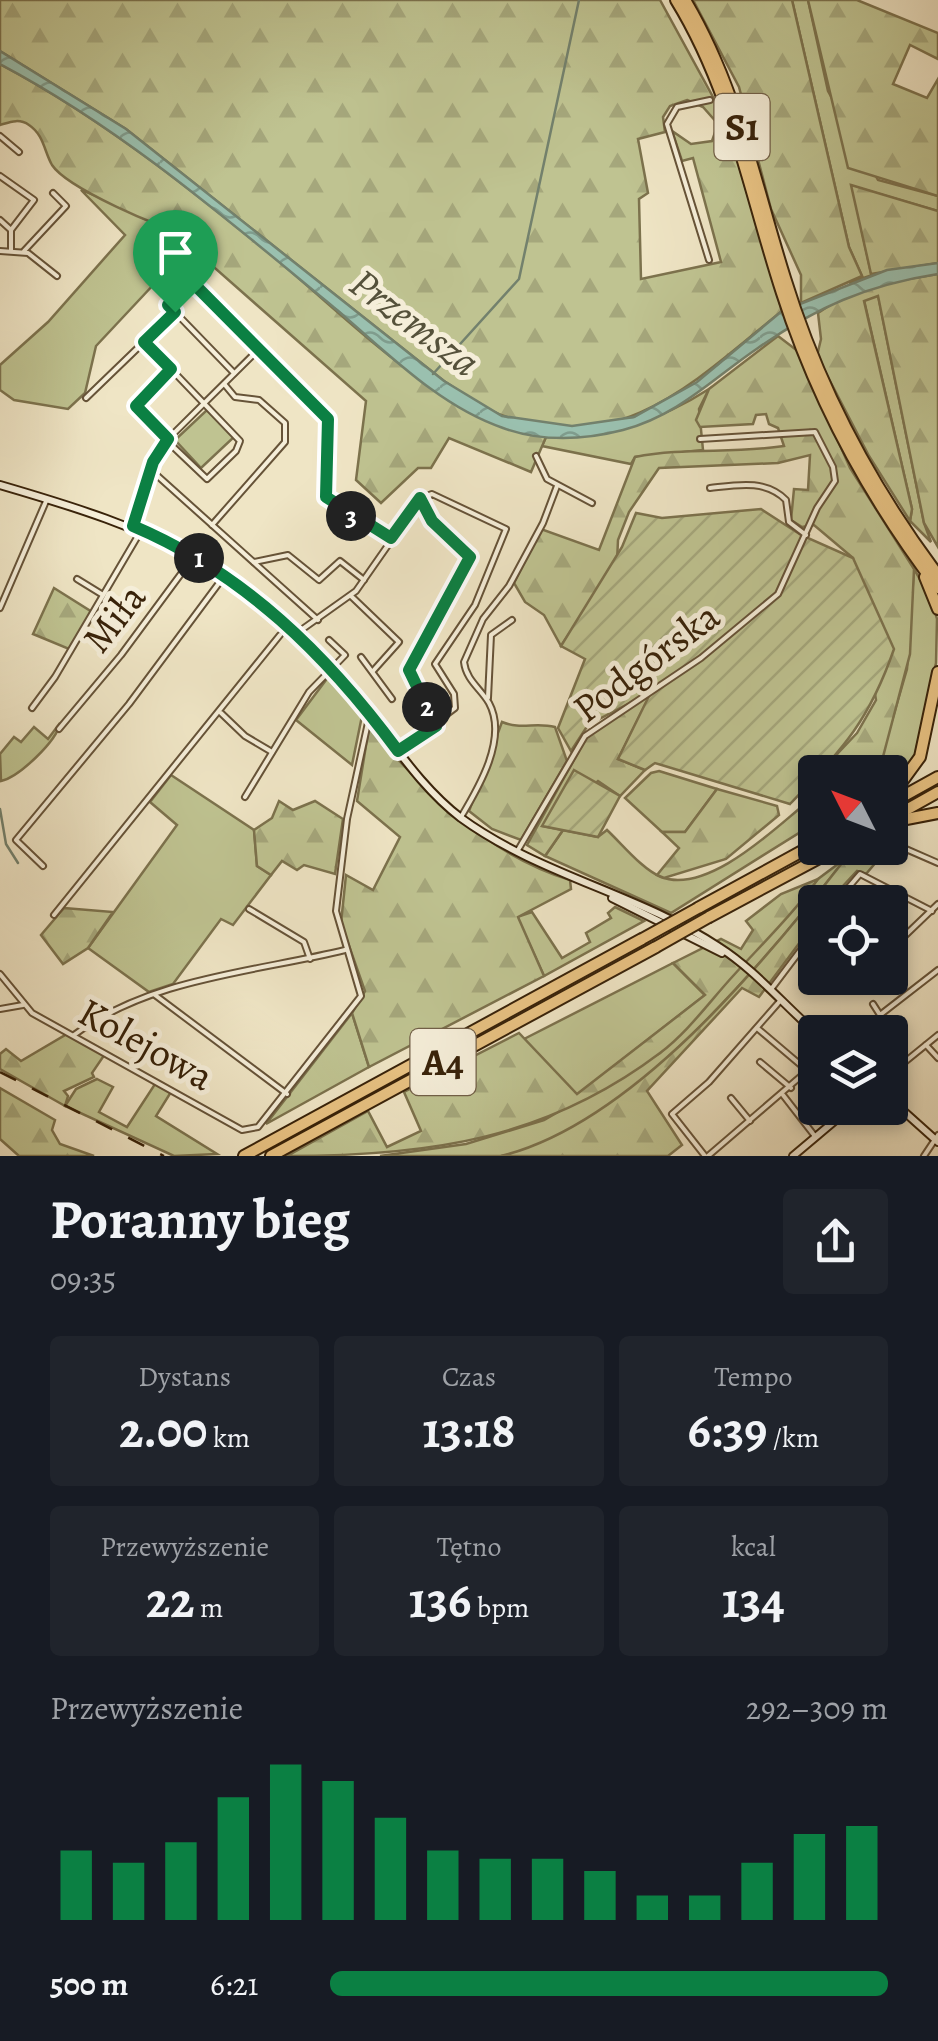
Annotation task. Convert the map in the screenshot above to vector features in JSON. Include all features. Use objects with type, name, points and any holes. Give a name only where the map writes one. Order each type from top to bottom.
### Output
[{"type":"highway","name":"S1","points":[[676,0],[729,110],[803,343],[868,470],[931,567],[938,588]]},
{"type":"highway","name":"S1","points":[[684,0],[733,100],[776,264]]},
{"type":"highway","points":[[931,567],[938,609]]},
{"type":"highway","points":[[908,775],[920,758],[938,672]]},
{"type":"highway","points":[[908,792],[938,777]]},
{"type":"highway","points":[[908,810],[938,792]]},
{"type":"highway","points":[[908,818],[938,814]]},
{"type":"highway","name":"A4","points":[[244,1156],[798,853]]},
{"type":"highway","name":"A4","points":[[271,1156],[807,865]]},
{"type":"main road","points":[[0,484],[133,526],[225,575],[297,634],[461,817],[736,962],[798,1017]]},
{"type":"main road","points":[[908,1114],[937,1139]]},
{"type":"main road","points":[[793,1156],[830,1125]]},
{"type":"street","points":[[710,100],[719,84]]},
{"type":"street","points":[[708,260],[667,124],[677,107],[710,100],[729,110]]},
{"type":"street","points":[[0,136],[20,152]]},
{"type":"street","points":[[0,176],[34,200],[10,230],[11,250]]},
{"type":"street","points":[[24,251],[66,206],[52,193]]},
{"type":"street","points":[[0,220],[10,230]]},
{"type":"street","points":[[0,251],[24,251],[57,276]]},
{"type":"street","points":[[234,374],[168,305],[192,282],[328,419],[326,497],[391,538]]},
{"type":"street","points":[[86,398],[175,312]]},
{"type":"street","points":[[144,342],[206,402],[240,441],[219,468],[203,477],[136,405],[171,369]]},
{"type":"street","points":[[133,526],[151,470],[167,440],[260,349]]},
{"type":"street","points":[[212,525],[285,442],[285,423],[259,400],[235,397],[224,384]]},
{"type":"street","name":"Podgórska","points":[[518,850],[585,736],[701,658],[772,601],[789,576],[836,477],[815,432],[700,439]]},
{"type":"street","points":[[536,456],[543,474],[557,486],[592,503]]},
{"type":"street","points":[[151,470],[318,620]]},
{"type":"street","points":[[710,488],[748,484],[774,491],[786,500],[788,522],[806,536]]},
{"type":"street","points":[[461,817],[495,740],[495,718],[464,662],[491,605],[509,586],[544,523],[557,486]]},
{"type":"street","points":[[297,634],[351,596],[420,498],[432,494],[506,529],[475,604],[437,660],[456,701],[455,708],[398,751]]},
{"type":"street","points":[[0,608],[46,498]]},
{"type":"street","points":[[420,498],[432,521],[470,560],[409,670],[436,726]]},
{"type":"street","points":[[32,708],[142,530]]},
{"type":"street","points":[[254,562],[288,555],[319,580],[340,561],[364,580]]},
{"type":"street","name":"Miła","points":[[60,728],[194,556]]},
{"type":"street","points":[[43,866],[16,840],[225,575]]},
{"type":"street","points":[[77,580],[104,596]]},
{"type":"street","points":[[351,596],[399,642],[374,671]]},
{"type":"street","points":[[488,701],[491,635],[512,620]]},
{"type":"street","points":[[54,915],[280,635]]},
{"type":"street","points":[[244,797],[308,692],[345,655],[329,640]]},
{"type":"street","points":[[361,657],[392,699]]},
{"type":"street","points":[[219,711],[245,736],[272,752]]},
{"type":"street","points":[[154,994],[287,1094],[361,996],[344,950],[336,910],[364,725],[372,716]]},
{"type":"street","points":[[908,850],[938,862]]},
{"type":"street","points":[[851,885],[860,874],[881,885]]},
{"type":"street","points":[[908,899],[932,911]]},
{"type":"street","points":[[908,933],[938,904]]},
{"type":"street","points":[[249,909],[304,942],[310,959]]},
{"type":"street","points":[[73,1035],[90,1023],[154,994],[344,950]]},
{"type":"street","points":[[770,992],[798,954]]},
{"type":"street","points":[[873,1004],[880,1015],[938,970]]},
{"type":"street","name":"Kolejowa","points":[[0,974],[24,1005],[242,1130],[265,1121],[287,1094]]},
{"type":"street","points":[[780,1001],[709,1082],[672,1114],[707,1156],[798,1081]]},
{"type":"street","name":"Kolejowa","points":[[0,1010],[24,1005]]},
{"type":"street","points":[[757,1028],[798,1063]]},
{"type":"street","points":[[908,1060],[938,1035]]},
{"type":"street","points":[[926,1045],[938,1058]]},
{"type":"street","points":[[760,1062],[791,1088]]},
{"type":"street","points":[[783,1096],[816,1137]]},
{"type":"street","points":[[731,1098],[751,1121]]},
{"type":"street","points":[[924,1156],[937,1139]]},
{"type":"green space","points":[[0,0],[660,0],[725,119],[782,311],[689,385],[622,419],[586,427],[547,427],[504,416],[444,381],[126,129],[0,51]],"holes":[[[687,100],[703,107],[718,124],[712,141],[691,144],[672,131],[682,161],[693,158],[721,262],[641,279],[639,199],[648,193],[638,139],[665,132],[663,117],[670,106]]]},
{"type":"green space","points":[[693,0],[792,0],[849,247],[862,276],[801,303],[801,275],[771,209],[739,87]]},
{"type":"green space","points":[[792,0],[808,0],[828,91],[878,180],[938,196],[938,211],[852,186],[871,273],[887,270],[849,283],[862,276],[849,247]]},
{"type":"green space","points":[[808,0],[857,0],[938,33],[938,59],[910,45],[893,84],[927,98],[938,79],[938,196],[848,168]]},
{"type":"green space","points":[[0,64],[73,107],[176,179],[401,365],[470,409],[507,426],[546,437],[531,472],[449,438],[431,468],[418,468],[381,503],[356,480],[366,401],[208,262],[189,235],[137,216],[76,185],[52,165],[41,138],[29,125],[18,121],[0,125]]},
{"type":"green space","points":[[851,185],[938,211],[938,263],[871,274]]},
{"type":"green space","points":[[81,190],[189,235],[208,262],[171,285],[155,283],[96,346],[85,393],[68,409],[14,400],[0,390],[0,365],[48,322],[125,235]]},
{"type":"green space","points":[[938,274],[938,547],[924,523],[878,296],[864,301],[912,509],[910,521],[869,456],[817,356],[821,339],[818,313],[831,304],[860,291]]},
{"type":"green space","points":[[878,295],[931,542],[910,521],[912,509],[864,300]]},
{"type":"green space","points":[[778,336],[799,352],[850,468],[914,569],[910,654],[883,755],[836,755],[857,733],[876,700],[853,558],[814,525],[802,527],[791,520],[794,489],[808,490],[810,455],[778,463],[659,468],[629,512],[618,540],[617,562],[561,646],[544,615],[525,602],[514,583],[541,529],[599,550],[635,457],[784,446],[778,428],[769,424],[766,414],[756,415],[753,424],[700,427],[696,420],[709,389]]},
{"type":"green space","points":[[709,389],[699,409],[703,450],[635,457],[631,464],[542,446],[546,437],[589,435],[631,426]]},
{"type":"green space","points":[[208,409],[234,437],[201,468],[175,440]]},
{"type":"green space","points":[[761,509],[801,535],[853,558],[894,649],[863,717],[834,755],[798,755],[798,795],[790,804],[655,763],[645,770],[618,759],[651,692],[588,725],[571,751],[558,728],[585,659],[561,646],[622,547],[636,513],[662,518]]},
{"type":"green space","points":[[914,569],[931,598],[937,619],[936,663],[913,763],[908,769],[908,755],[882,755],[907,669]]},
{"type":"green space","points":[[54,588],[92,612],[69,649],[33,634]]},
{"type":"green space","points":[[329,676],[363,711],[352,765],[296,720]]},
{"type":"green space","points":[[652,691],[618,759],[645,770],[620,796],[598,781],[543,826],[563,830],[545,856],[527,845],[586,738]]},
{"type":"green space","points":[[502,722],[555,727],[567,761],[521,840],[492,829],[469,811]]},
{"type":"green space","points":[[60,723],[36,757],[1,781],[0,754],[14,737],[21,742],[34,727],[48,739]]},
{"type":"green space","points":[[369,727],[412,775],[459,818],[511,854],[570,880],[571,889],[518,917],[544,976],[369,1067],[352,1013],[365,991],[341,923],[346,875],[373,890],[400,837],[357,801]]},
{"type":"green space","points":[[574,770],[620,796],[598,837],[542,826]]},
{"type":"green space","points":[[659,771],[717,789],[685,832],[662,832],[625,798],[651,773]]},
{"type":"green space","points":[[171,775],[254,830],[257,866],[271,875],[233,925],[221,919],[173,984],[149,992],[88,948],[177,825],[150,802]]},
{"type":"green space","points":[[717,789],[777,806],[779,815],[726,859],[664,878],[657,875],[679,848],[662,832],[685,832]]},
{"type":"green space","points":[[279,801],[293,810],[315,801],[343,819],[335,874],[304,865],[297,870],[282,861],[271,875],[257,866],[254,830],[272,818]]},
{"type":"green space","points":[[798,810],[798,834],[671,913],[545,856],[563,830],[598,837],[607,830],[654,873],[678,880],[716,870]]},
{"type":"green space","points":[[840,865],[824,885],[813,885]]},
{"type":"green space","points":[[840,865],[874,865],[866,874],[857,871],[844,885],[824,885]]},
{"type":"green space","points":[[798,887],[798,904],[689,1026],[660,1053],[573,1106],[528,1124],[436,1146],[287,1156],[368,1111],[387,1147],[421,1131],[404,1092],[519,1033],[577,1094],[705,995],[673,963],[721,939],[741,949],[753,930],[746,921],[781,894]]},
{"type":"green space","points":[[798,901],[798,917],[737,988],[643,1079],[594,1116],[547,1143],[501,1156],[380,1156],[466,1144],[544,1120],[660,1053]]},
{"type":"green space","points":[[615,907],[644,921],[544,976],[517,917],[532,912],[562,958],[590,942],[586,933],[611,918],[608,913]]},
{"type":"green space","points":[[64,908],[113,912],[88,948],[63,964],[41,935]]},
{"type":"green space","points":[[798,917],[798,945],[759,997],[742,988],[647,1091],[682,1145],[668,1156],[501,1156],[550,1138],[599,1111],[646,1075],[736,990]]},
{"type":"green space","points":[[673,963],[705,995],[577,1095],[524,1039]]},
{"type":"green space","points":[[352,1013],[369,1067],[266,1124]]},
{"type":"green space","points":[[67,1034],[105,1054],[92,1073],[94,1077],[64,1091],[68,1096],[65,1106],[0,1069],[0,1054],[6,1049],[21,1061]]},
{"type":"green space","points":[[97,1079],[113,1087],[99,1112],[127,1127],[155,1084],[171,1092],[156,1116],[217,1154],[174,1156],[65,1106],[76,1089]]},
{"type":"green space","points":[[0,1088],[55,1120],[52,1130],[60,1144],[94,1156],[19,1156],[0,1139]]},
{"type":"water","points":[[0,51],[126,129],[444,381],[502,416],[572,426],[634,417],[697,382],[782,311],[887,270],[938,263],[938,274],[888,284],[822,309],[758,348],[678,406],[643,423],[578,437],[518,433],[478,418],[431,389],[168,174],[86,116],[0,64]]},
{"type":"waterway","name":"Przemsza","points":[[433,374],[519,279],[579,0]]},
{"type":"waterway","points":[[0,809],[6,844],[18,863]]},
{"type":"railway","points":[[0,1072],[164,1156]]},
{"type":"route","points":[[192,282],[324,414],[330,434],[324,490],[340,510],[391,538],[420,498],[432,521],[470,557],[409,670],[436,726],[398,751],[348,688],[262,602],[194,556],[133,526],[153,462],[168,439],[136,406],[171,369],[144,342],[175,312],[168,305],[192,282]]}]
